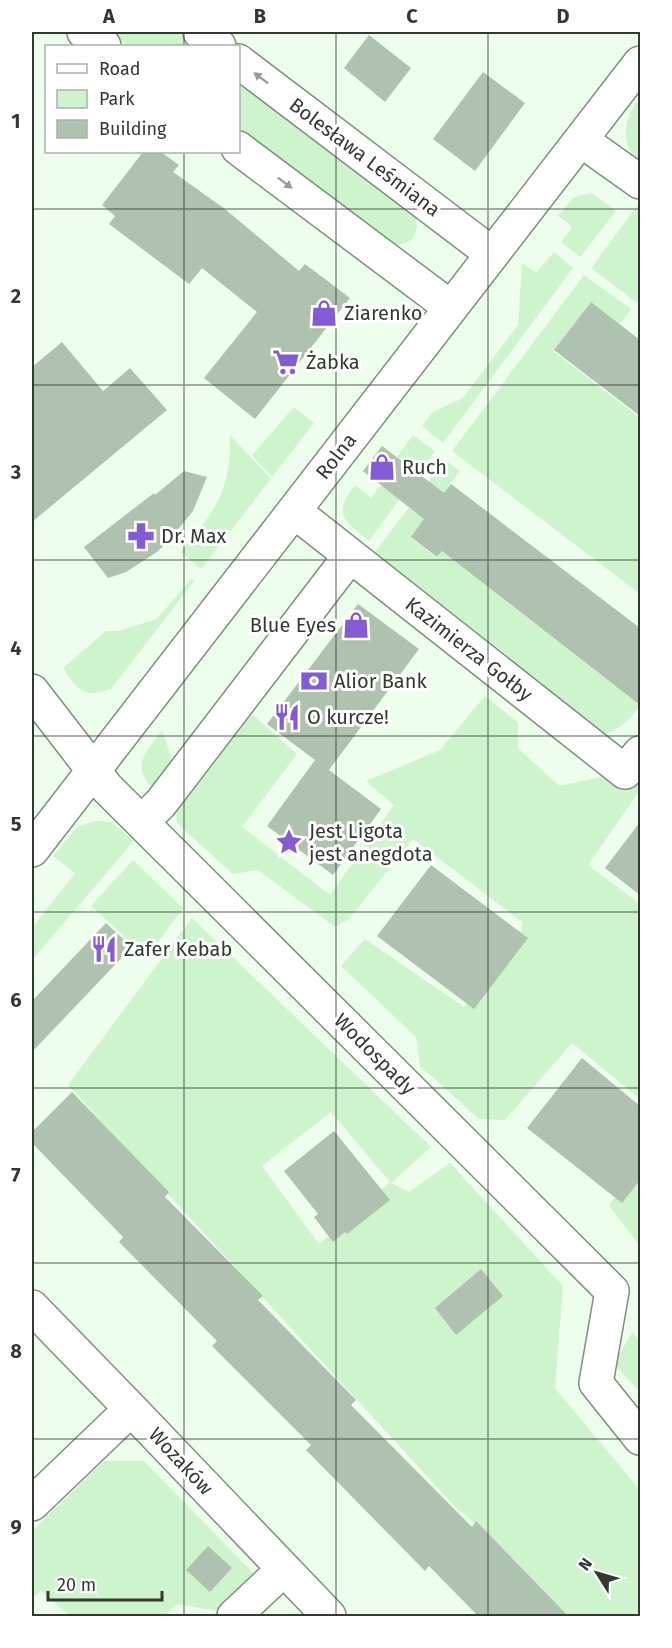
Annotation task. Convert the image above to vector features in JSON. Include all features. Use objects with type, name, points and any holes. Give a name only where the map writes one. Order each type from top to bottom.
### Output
[{"type":"street","points":[[84,32],[103,45]]},
{"type":"street","points":[[200,32],[218,45]]},
{"type":"street","name":"Bolesława Leśmiana","points":[[240,63],[491,253]]},
{"type":"street","name":"Rolna","points":[[32,850],[640,63]]},
{"type":"street","points":[[581,140],[640,182]]},
{"type":"street","points":[[240,150],[450,307]]},
{"type":"street","name":"Kazimierza Gołby","points":[[294,511],[625,772],[640,753]]},
{"type":"street","points":[[142,822],[161,803],[350,556]]},
{"type":"street","name":"Wodospady","points":[[32,691],[107,788],[612,1291],[596,1383],[640,1438]]},
{"type":"street","name":"Wozaków","points":[[32,1307],[329,1617]]},
{"type":"street","points":[[32,1504],[131,1409]]},
{"type":"street","points":[[234,1617],[283,1570]]},
{"type":"green space","points":[[109,32],[178,32],[197,45],[127,45]]},
{"type":"green space","points":[[240,80],[414,213],[417,228],[411,239],[400,245],[385,241],[240,131]]},
{"type":"green space","points":[[636,102],[640,106],[640,168],[630,152],[626,136],[628,119]]},
{"type":"green space","points":[[592,193],[616,211],[580,257],[561,242],[572,227],[558,216],[574,197]]},
{"type":"green space","points":[[640,202],[640,305],[591,268]]},
{"type":"green space","points":[[554,252],[573,268],[443,443],[422,426],[433,412],[463,398],[518,325],[522,263],[536,273]]},
{"type":"green space","points":[[584,275],[631,309],[620,324],[591,302],[553,351],[640,418],[640,594],[452,451]]},
{"type":"green space","points":[[294,407],[314,423],[272,477],[252,455]]},
{"type":"green space","points":[[230,435],[271,479],[201,569],[181,552],[204,524],[219,499],[228,471]]},
{"type":"green space","points":[[413,435],[435,451],[369,541],[353,528],[344,516],[344,503],[355,485],[371,498],[380,486],[383,487],[402,462],[397,457]]},
{"type":"green space","points":[[445,460],[460,471],[411,538],[437,558],[442,551],[640,705],[619,728],[601,735],[372,556]]},
{"type":"green space","points":[[191,579],[195,580],[111,689],[87,693],[77,687],[63,668],[106,631],[118,631],[157,619]]},
{"type":"green space","points":[[485,696],[518,723],[518,748],[559,786],[610,775],[640,785],[640,790],[588,865],[640,904],[640,1099],[572,1043],[505,1120],[479,1119],[420,1066],[416,1037],[341,966],[365,939],[464,1007],[521,932],[522,922],[413,839],[349,919],[335,927],[258,870],[233,874],[176,820],[177,812],[252,714],[297,754],[242,827],[330,895],[394,805],[366,781],[440,750]]},
{"type":"green space","points":[[162,730],[175,768],[156,792],[143,775],[142,761]]},
{"type":"green space","points":[[95,821],[111,822],[134,841],[32,960],[32,928],[75,873],[53,856],[77,827]]},
{"type":"green space","points":[[133,860],[183,908],[147,957],[91,906]]},
{"type":"green space","points":[[192,918],[431,1147],[391,1183],[409,1192],[450,1163],[563,1286],[555,1388],[640,1490],[640,1616],[562,1616],[467,1516],[459,1511],[68,1085]],"holes":[[[331,1112],[390,1182],[319,1244],[262,1166]]]},
{"type":"green space","points":[[640,1164],[640,1242],[638,1244],[609,1205]]},
{"type":"green space","points":[[632,1332],[640,1341],[640,1392],[614,1364]]},
{"type":"green space","points":[[104,1461],[144,1461],[256,1576],[218,1611],[177,1604],[164,1616],[70,1616],[41,1591],[32,1599],[32,1531]]},
{"type":"building","points":[[369,35],[411,68],[385,102],[344,68]]},
{"type":"building","points":[[483,72],[525,103],[475,171],[433,139]]},
{"type":"building","points":[[142,153],[162,153],[179,165],[173,172],[225,209],[299,271],[305,264],[350,298],[255,419],[204,378],[257,312],[202,268],[189,284],[109,224],[115,216],[102,205]]},
{"type":"building","points":[[591,302],[640,340],[640,416],[554,350]]},
{"type":"building","points":[[62,342],[103,391],[130,368],[167,410],[32,522],[32,367]]},
{"type":"building","points":[[382,446],[444,493],[451,484],[640,628],[640,705],[442,551],[437,557],[411,537],[424,519],[363,471]]},
{"type":"building","points":[[184,471],[207,477],[193,511],[157,552],[126,572],[108,578],[84,547]]},
{"type":"building","points":[[358,604],[419,649],[329,770],[381,809],[333,875],[267,826],[315,760],[267,724]]},
{"type":"building","points":[[640,822],[640,895],[605,868]]},
{"type":"building","points":[[431,865],[528,938],[474,1009],[377,936]]},
{"type":"building","points":[[106,923],[132,947],[32,1052],[32,1001]]},
{"type":"building","points":[[582,1058],[640,1106],[640,1180],[622,1203],[527,1128]]},
{"type":"building","points":[[72,1092],[169,1192],[165,1197],[263,1296],[258,1300],[356,1400],[351,1405],[472,1527],[476,1521],[569,1617],[479,1617],[429,1566],[425,1571],[306,1450],[311,1445],[212,1346],[217,1341],[119,1242],[123,1237],[32,1143],[32,1132]]},
{"type":"building","points":[[334,1131],[390,1200],[347,1234],[345,1232],[333,1242],[314,1217],[318,1214],[284,1171]]},
{"type":"building","points":[[481,1269],[503,1296],[456,1335],[435,1308]]},
{"type":"building","points":[[208,1546],[232,1568],[210,1592],[186,1570]]},
{"type":"place","name":"Ziarenko","points":[[324,313]]},
{"type":"place","name":"Żabka","points":[[286,362]]},
{"type":"place","name":"Ruch","points":[[382,467]]},
{"type":"place","name":"Dr. Max","points":[[141,536]]},
{"type":"place","name":"Blue Eyes","points":[[356,625]]},
{"type":"place","name":"Alior Bank","points":[[314,681]]},
{"type":"place","name":"O kurcze!","points":[[287,717]]},
{"type":"place","name":"Jest Ligota jest anegdota","points":[[289,842]]},
{"type":"place","name":"Zafer Kebab","points":[[104,949]]}]
